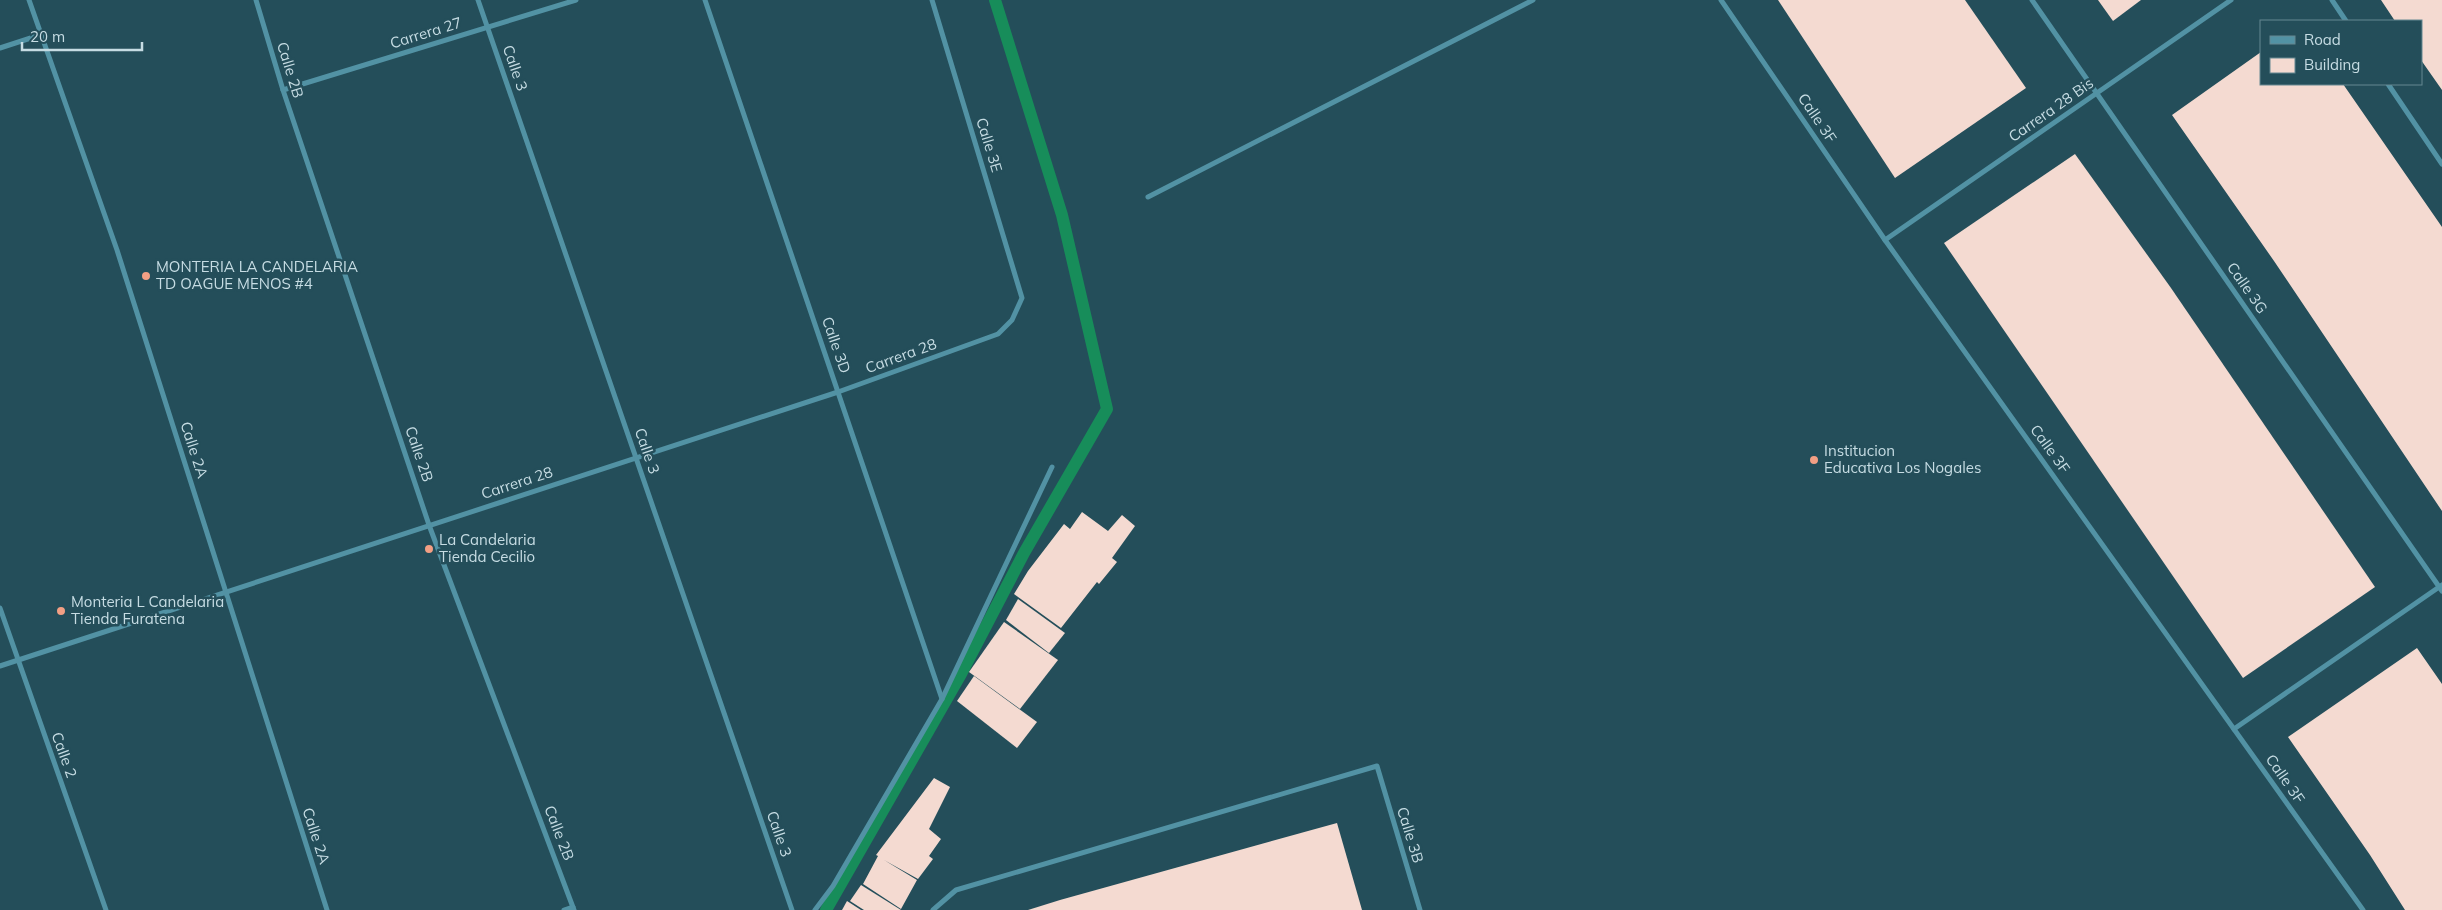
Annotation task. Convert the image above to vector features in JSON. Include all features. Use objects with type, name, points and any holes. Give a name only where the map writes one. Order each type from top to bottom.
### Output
[{"type":"street","name":"Calle 2A","points":[[29,0],[117,250],[326,910]]},
{"type":"street","name":"Calle 2B","points":[[256,0],[283,90],[430,525],[574,908]]},
{"type":"street","name":"Calle 3","points":[[478,0],[792,910]]},
{"type":"street","name":"Carrera 27","points":[[283,90],[576,0]]},
{"type":"street","name":"Calle 3D","points":[[705,0],[942,699]]},
{"type":"street","name":"Calle 3E","points":[[932,0],[1022,298]]},
{"type":"street","points":[[1148,197],[1533,0]]},
{"type":"street","name":"Calle 3F","points":[[1721,0],[1885,240],[2363,910]]},
{"type":"street","name":"Calle 3G","points":[[2032,0],[2441,587]]},
{"type":"street","name":"Carrera 28 Bis","points":[[1885,240],[2231,0]]},
{"type":"street","points":[[2332,0],[2345,20]]},
{"type":"street","points":[[0,48],[40,35]]},
{"type":"street","points":[[2389,85],[2442,164]]},
{"type":"street","name":"Carrera 28","points":[[0,666],[636,456],[838,392],[998,334],[1012,320],[1022,298]]},
{"type":"street","points":[[815,910],[833,886],[942,699],[1052,467]]},
{"type":"street","points":[[2234,729],[2441,587]]},
{"type":"street","name":"Calle 2","points":[[0,608],[106,910]]},
{"type":"street","name":"Calle 3B","points":[[933,910],[956,890],[1377,766],[1420,910]]},
{"type":"street","points":[[564,910],[574,908]]},
{"type":"building","points":[[1778,0],[1965,0],[2026,88],[1895,178]]},
{"type":"building","points":[[2098,0],[2141,0],[2113,21]]},
{"type":"building","points":[[2381,0],[2442,0],[2442,90],[2422,61],[2422,20],[2394,20]]},
{"type":"building","points":[[2260,53],[2260,85],[2344,85],[2442,227],[2442,511],[2274,261],[2172,115]]},
{"type":"building","points":[[2075,154],[2171,288],[2375,587],[2243,678],[1944,243]]},
{"type":"building","points":[[1082,512],[1108,531],[1122,515],[1135,526],[1112,558],[1117,562],[1099,584],[1097,582],[1061,628],[1014,594],[1028,571],[1064,524],[1070,529]]},
{"type":"building","points":[[1018,599],[1065,633],[1049,653],[1006,620]]},
{"type":"building","points":[[1004,622],[1058,660],[1020,709],[969,672]]},
{"type":"building","points":[[2417,648],[2442,684],[2442,910],[2405,910],[2370,855],[2288,737]]},
{"type":"building","points":[[974,676],[1037,722],[1017,748],[957,701]]},
{"type":"building","points":[[934,778],[950,787],[929,829],[941,839],[929,856],[933,859],[918,879],[884,860],[917,880],[901,909],[863,884],[878,856],[876,855]]},
{"type":"building","points":[[1337,823],[1362,910],[1028,910],[1060,900]]},
{"type":"building","points":[[861,885],[901,910],[864,910],[850,901]]},
{"type":"building","points":[[847,901],[861,910],[842,910]]},
{"type":"waterway","points":[[826,910],[961,674],[1024,553],[1107,409],[1062,215],[995,0]]},
{"type":"place","name":"MONTERIA LA CANDELARIA TD OAGUE MENOS #4","points":[[146,276]]},
{"type":"place","name":"Institucion Educativa Los Nogales","points":[[1814,460]]},
{"type":"place","name":"La Candelaria Tienda Cecilio","points":[[429,549]]},
{"type":"place","name":"Monteria L Candelaria Tienda Furatena","points":[[61,611]]}]
